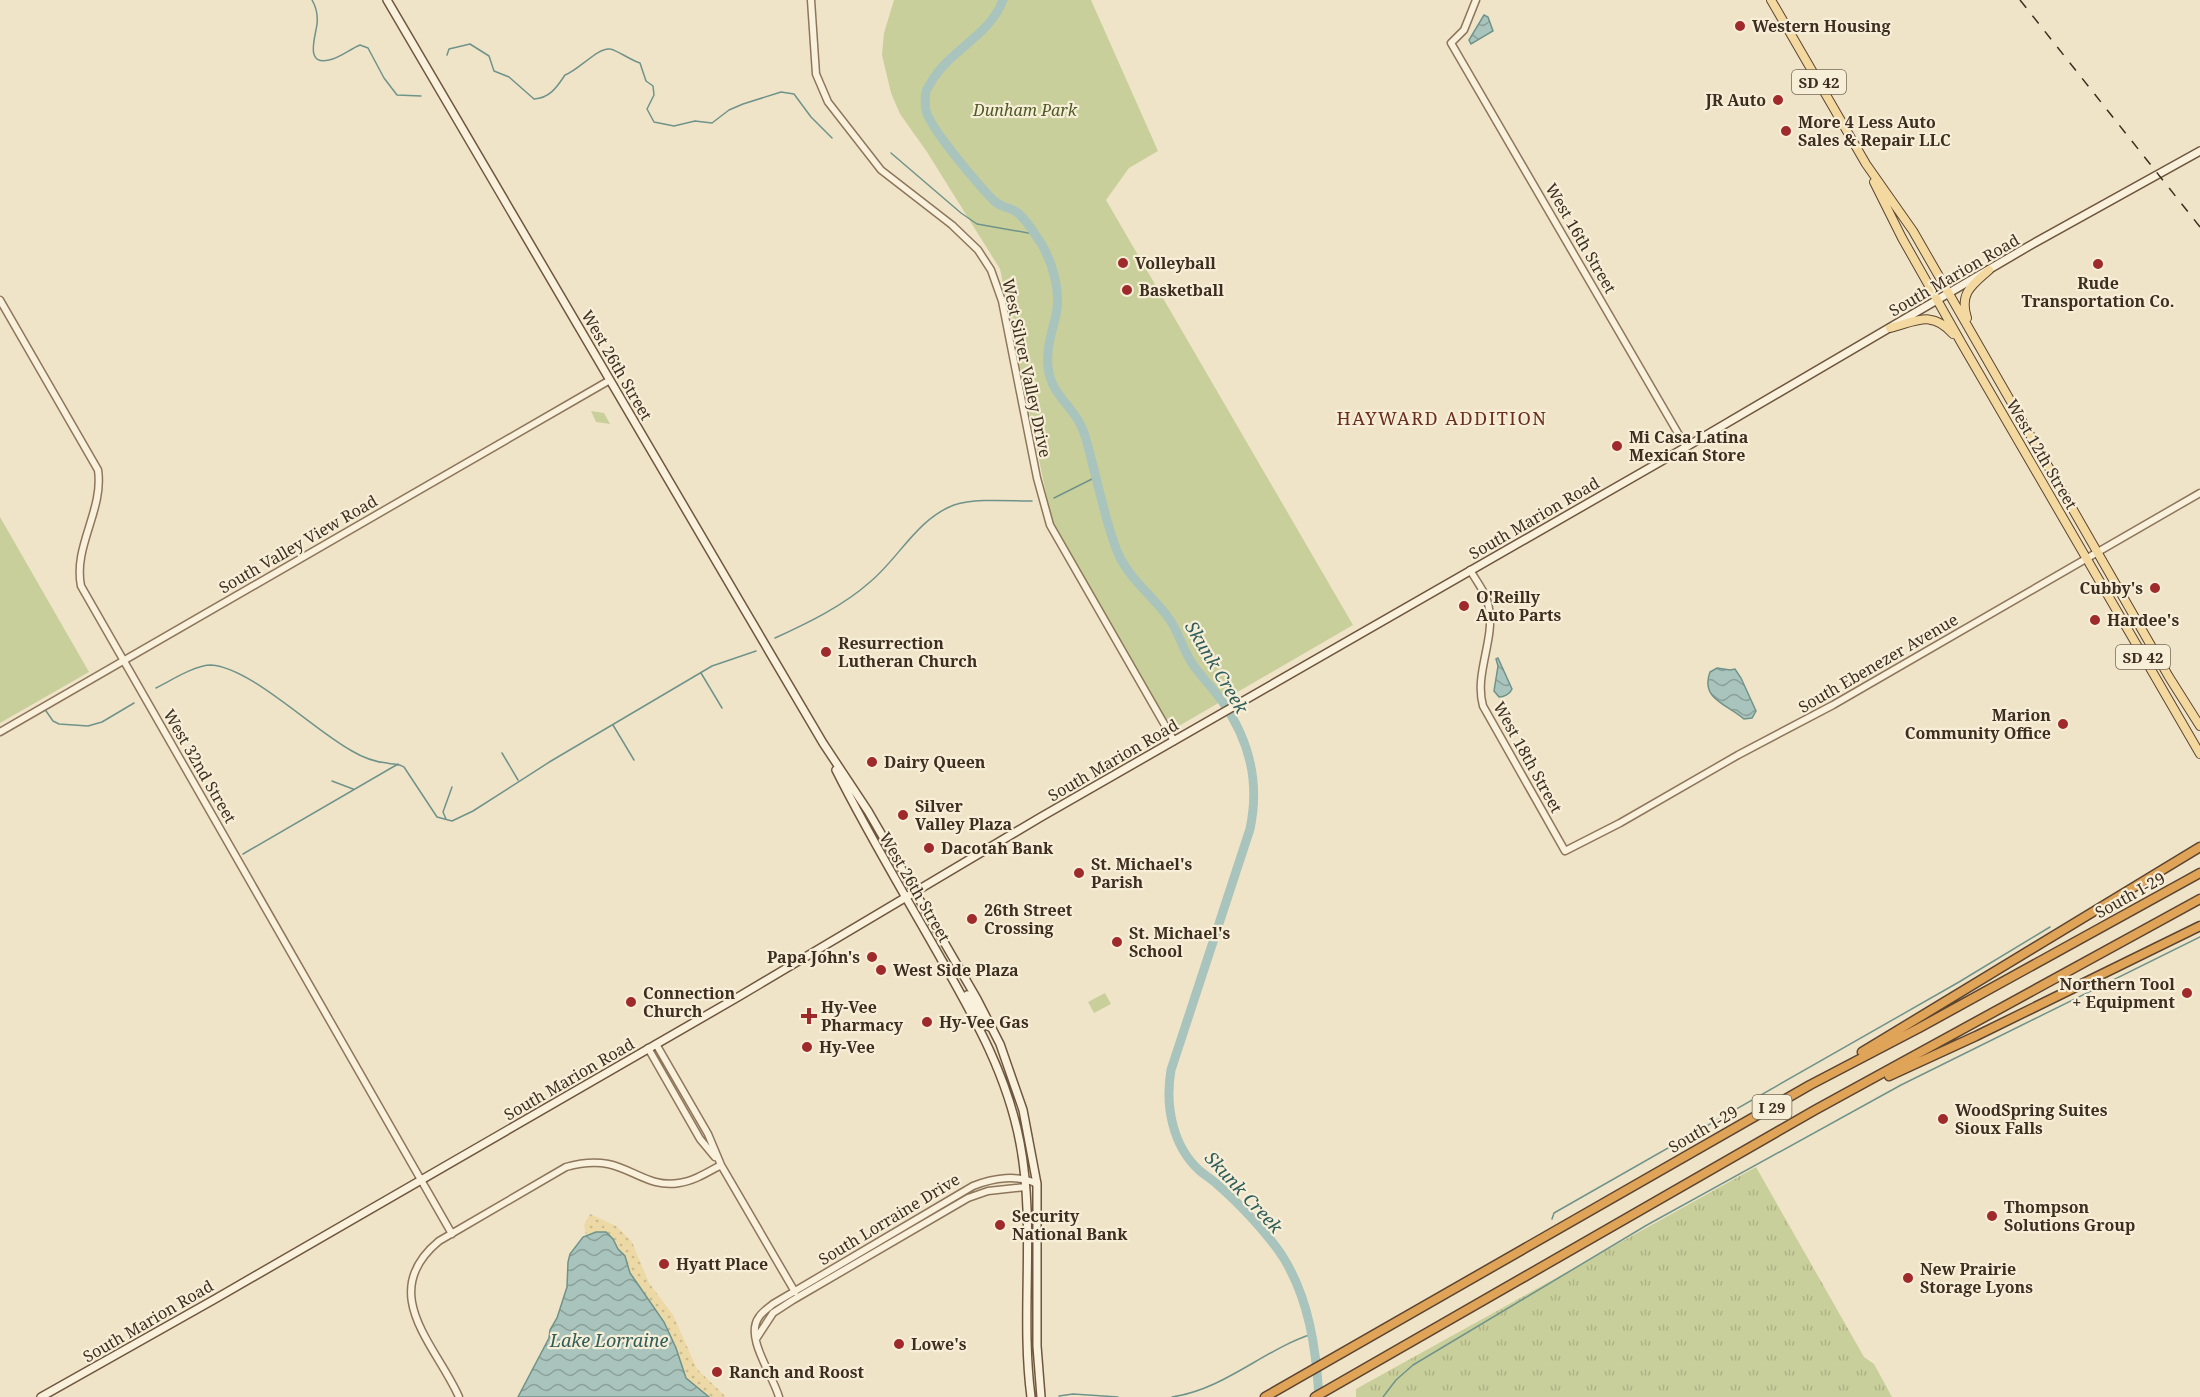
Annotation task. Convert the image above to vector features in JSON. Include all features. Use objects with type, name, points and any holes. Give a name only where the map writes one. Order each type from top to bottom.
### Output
[{"type":"highway","points":[[1810,1085],[1916,1018],[2200,847]]},
{"type":"highway","name":"South I-29","points":[[1266,1397],[1810,1085],[1919,1028],[2200,873]]},
{"type":"highway","name":"I 29","points":[[1315,1397],[1815,1110],[2200,899]]},
{"type":"highway","points":[[1815,1110],[1986,1031],[2200,926]]},
{"type":"main road","name":"West 26th Street","points":[[387,0],[823,743],[862,802],[915,892],[992,1028],[1021,1102],[1037,1184],[1037,1346],[1041,1397]]},
{"type":"main road","name":"West 12th Street","points":[[1771,0],[1866,164],[1892,218],[1962,344],[2200,754]]},
{"type":"main road","name":"South Marion Road","points":[[41,1397],[656,1044],[1257,692],[1686,447],[1948,293],[2200,151]]},
{"type":"main road","name":"West 12th Street","points":[[1866,164],[1912,231],[1985,354],[2169,677],[2200,726]]},
{"type":"main road","points":[[1985,354],[1968,320],[1964,301],[1970,287],[1989,270]]},
{"type":"main road","points":[[1890,328],[1926,318],[1935,319],[1947,327],[1962,344]]},
{"type":"main road","name":"West 26th Street","points":[[823,743],[859,816],[983,1032],[1013,1110],[1026,1186],[1026,1340],[1031,1397]]},
{"type":"main road","points":[[943,962],[960,983],[985,1025],[992,1028]]},
{"type":"main road","points":[[983,1032],[994,1041],[1021,1102]]},
{"type":"street","name":"West Silver Valley Drive","points":[[811,0],[816,74],[828,102],[881,170],[952,225],[978,250],[991,270],[1002,301],[1037,478],[1050,525],[1174,741]]},
{"type":"street","name":"West 16th Street","points":[[1476,0],[1464,30],[1451,43],[1686,447]]},
{"type":"street","name":"West 32nd Street","points":[[0,300],[98,470],[99,487],[80,558],[79,579],[85,595],[452,1234]]},
{"type":"street","name":"South Valley View Road","points":[[0,732],[610,380]]},
{"type":"street","name":"South Ebenezer Avenue","points":[[1565,851],[1833,705],[2200,493]]},
{"type":"street","name":"West 18th Street","points":[[1470,570],[1485,597],[1490,614],[1480,688],[1483,706],[1565,851]]},
{"type":"street","points":[[656,1044],[708,1134],[721,1164],[793,1291],[793,1300]]},
{"type":"street","points":[[648,1048],[700,1139],[721,1164]]},
{"type":"street","points":[[459,1397],[412,1309],[411,1293],[414,1278],[420,1262],[429,1250],[566,1167],[581,1163],[605,1163],[649,1181],[671,1184],[688,1182],[721,1164]]},
{"type":"street","points":[[1025,1178],[1037,1184]]},
{"type":"street","name":"South Lorraine Drive","points":[[755,1342],[754,1325],[759,1317],[773,1304],[793,1291],[973,1186],[995,1180],[1025,1178]]},
{"type":"street","name":"South Lorraine Drive","points":[[755,1342],[773,1313],[976,1194],[1026,1186]]},
{"type":"street","points":[[793,1291],[801,1295]]},
{"type":"street","points":[[755,1342],[779,1397]]},
{"type":"green space","name":"Dunham Park","points":[[894,0],[1091,0],[1158,151],[1129,168],[1106,200],[1353,625],[1172,730],[1052,523],[1000,269],[927,152],[900,114],[891,93],[882,55],[884,33]]},
{"type":"green space","points":[[591,411],[604,413],[610,424],[596,422]]},
{"type":"green space","points":[[0,517],[89,672],[0,723]]},
{"type":"green space","points":[[1105,993],[1111,1004],[1094,1013],[1088,1002]]},
{"type":"green space","points":[[1756,1167],[1864,1357],[1874,1364],[1892,1397],[1356,1397],[1356,1389]]},
{"type":"sand","points":[[590,1214],[616,1226],[632,1242],[649,1283],[673,1315],[697,1369],[726,1397],[709,1397],[686,1378],[664,1322],[630,1273],[625,1256],[613,1239],[586,1235],[584,1225]]},
{"type":"water","points":[[1484,15],[1488,17],[1493,31],[1471,44],[1469,40]]},
{"type":"water","points":[[1498,658],[1512,689],[1507,695],[1499,697],[1494,691],[1498,666],[1496,659]]},
{"type":"water","points":[[1717,668],[1735,669],[1756,711],[1752,718],[1744,719],[1712,695],[1708,681],[1710,672]]},
{"type":"water","name":"Lake Lorraine","points":[[596,1232],[606,1232],[625,1256],[630,1273],[664,1322],[686,1378],[709,1397],[518,1397],[557,1318],[567,1287],[570,1254],[583,1237]]},
{"type":"waterway","points":[[312,0],[317,18],[313,48],[316,58],[321,61],[333,59],[360,45],[368,48],[384,78],[397,95],[421,96]]},
{"type":"waterway","name":"Skunk Creek","points":[[1003,0],[989,23],[950,59],[933,79],[926,92],[926,111],[946,144],[967,170],[996,202],[1015,211],[1023,218],[1046,253],[1053,269],[1057,297],[1048,367],[1055,389],[1076,417],[1084,433],[1117,551],[1128,570],[1170,620],[1192,663],[1232,716],[1246,747],[1253,778],[1254,795],[1250,829],[1171,1070],[1170,1111],[1177,1137],[1190,1161],[1253,1219],[1277,1248],[1292,1273],[1310,1324],[1319,1397]]},
{"type":"waterway","points":[[447,55],[449,49],[470,44],[489,56],[494,71],[509,77],[534,99],[549,94],[565,75],[594,55],[610,49],[640,63],[646,81],[653,86],[654,95],[647,109],[654,122],[674,126],[695,121],[712,123],[729,110],[781,92],[794,94],[811,117],[832,138]]},
{"type":"waterway","points":[[891,153],[977,224],[1034,234]]},
{"type":"waterway","points":[[1054,498],[1096,477]]},
{"type":"waterway","points":[[775,638],[825,613],[860,591],[919,529],[941,511],[972,501],[1032,501]]},
{"type":"waterway","points":[[156,688],[183,674],[211,665],[245,677],[356,753],[373,760],[404,767],[437,817],[452,821],[473,811],[551,761],[712,666],[756,651]]},
{"type":"waterway","points":[[701,673],[722,708]]},
{"type":"waterway","points":[[44,708],[53,721],[59,724],[88,726],[102,722],[134,703]]},
{"type":"waterway","points":[[613,725],[634,760]]},
{"type":"waterway","points":[[502,753],[518,780]]},
{"type":"waterway","points":[[243,854],[398,764]]},
{"type":"waterway","points":[[332,781],[353,789]]},
{"type":"waterway","points":[[446,819],[443,812],[452,787]]},
{"type":"waterway","points":[[1552,1219],[1554,1213],[1959,982],[2050,927]]},
{"type":"waterway","points":[[1383,1397],[1396,1380],[1413,1365],[1647,1225],[1901,1085],[2200,937]]},
{"type":"waterway","points":[[1172,1397],[1191,1393],[1227,1378],[1277,1349],[1312,1334]]},
{"type":"waterway","points":[[1059,1396],[1073,1394],[1118,1397]]},
{"type":"railway","points":[[2020,0],[2200,227]]},
{"type":"place","name":"Western Housing","points":[[1740,26]]},
{"type":"place","name":"JR Auto","points":[[1778,100]]},
{"type":"place","name":"More 4 Less Auto Sales & Repair LLC","points":[[1786,131]]},
{"type":"place","name":"Volleyball","points":[[1123,263]]},
{"type":"place","name":"Rude Transportation Co.","points":[[2098,264]]},
{"type":"place","name":"Basketball","points":[[1127,290]]},
{"type":"place","name":"Mi Casa Latina Mexican Store","points":[[1617,446]]},
{"type":"place","name":"Cubby's","points":[[2155,588]]},
{"type":"place","name":"O'Reilly Auto Parts","points":[[1464,606]]},
{"type":"place","name":"Hardee's","points":[[2095,620]]},
{"type":"place","name":"Resurrection Lutheran Church","points":[[826,652]]},
{"type":"place","name":"Marion Community Office","points":[[2063,724]]},
{"type":"place","name":"Dairy Queen","points":[[872,762]]},
{"type":"place","name":"Silver Valley Plaza","points":[[903,815]]},
{"type":"place","name":"Dacotah Bank","points":[[929,848]]},
{"type":"place","name":"St. Michael's Parish","points":[[1079,873]]},
{"type":"place","name":"26th Street Crossing","points":[[972,919]]},
{"type":"place","name":"St. Michael's School","points":[[1117,942]]},
{"type":"place","name":"Papa John's","points":[[872,957]]},
{"type":"place","name":"West Side Plaza","points":[[881,970]]},
{"type":"place","name":"Northern Tool + Equipment","points":[[2187,993]]},
{"type":"place","name":"Connection Church","points":[[631,1002]]},
{"type":"place","name":"Hy-Vee Pharmacy","points":[[809,1016]]},
{"type":"place","name":"Hy-Vee Gas","points":[[927,1022]]},
{"type":"place","name":"Hy-Vee","points":[[807,1047]]},
{"type":"place","name":"WoodSpring Suites Sioux Falls","points":[[1943,1119]]},
{"type":"place","name":"Thompson Solutions Group","points":[[1992,1216]]},
{"type":"place","name":"Security National Bank","points":[[1000,1225]]},
{"type":"place","name":"Hyatt Place","points":[[664,1264]]},
{"type":"place","name":"New Prairie Storage Lyons","points":[[1908,1278]]},
{"type":"place","name":"Lowe's","points":[[899,1344]]},
{"type":"place","name":"Ranch and Roost","points":[[717,1372]]},
{"type":"district","name":"HAYWARD ADDITION","points":[[1442,418]]}]
